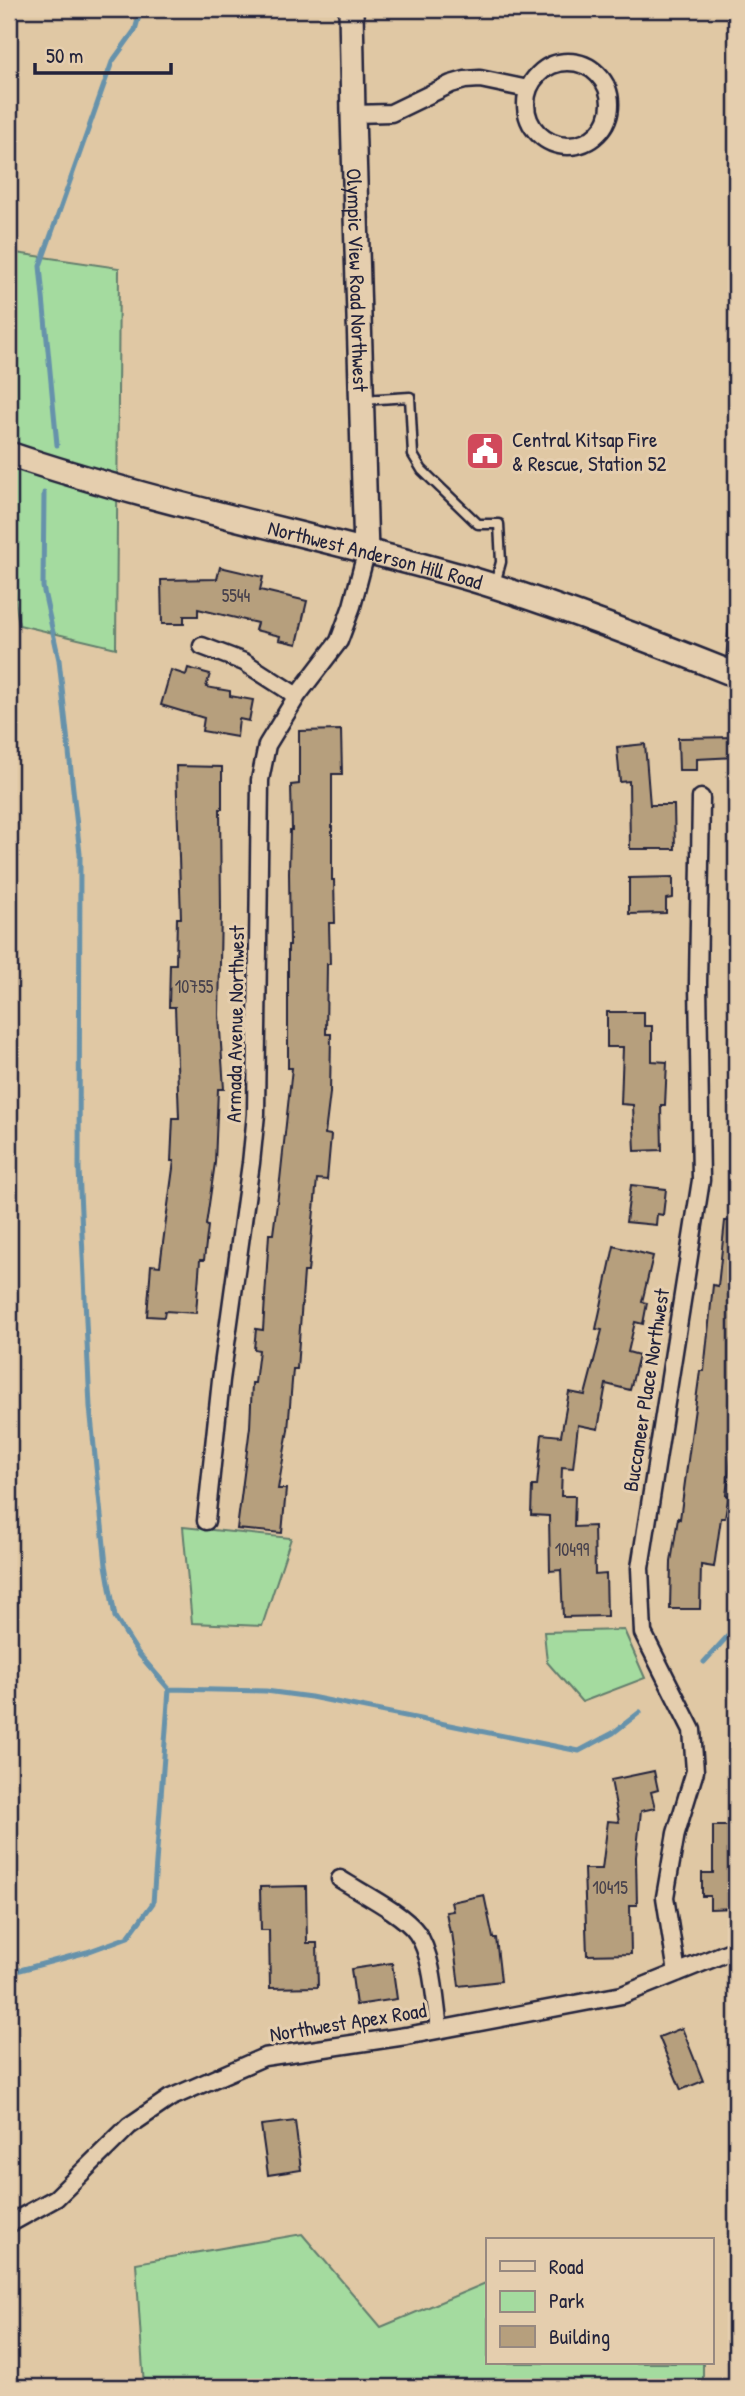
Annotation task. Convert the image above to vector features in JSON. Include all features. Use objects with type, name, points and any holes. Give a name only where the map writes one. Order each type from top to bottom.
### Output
[{"type":"main road","name":"Olympic View Road Northwest","points":[[352,9],[366,553]]},
{"type":"main road","name":"Northwest Anderson Hill Road","points":[[9,454],[162,500],[494,586],[567,610],[733,673]]},
{"type":"street","points":[[576,62],[589,68],[604,83],[610,103],[608,116],[602,128],[592,138],[580,144],[566,146],[553,143],[541,136],[532,126],[527,114],[528,89],[537,75],[548,66],[576,62]]},
{"type":"street","points":[[353,114],[391,113],[465,80],[480,79],[528,89]]},
{"type":"street","name":"Armada Avenue Northwest","points":[[206,1521],[221,1380],[256,1114],[260,779],[267,745],[297,696],[339,641],[352,607],[366,553]]},
{"type":"street","points":[[202,646],[244,662],[297,696]]},
{"type":"street","name":"Buccaneer Place Northwest","points":[[677,1973],[664,1897],[676,1833],[695,1771],[692,1731],[643,1633],[640,1568],[701,1180],[698,983],[701,798]]},
{"type":"street","points":[[340,1879],[416,1931],[426,1952],[439,2029]]},
{"type":"street","name":"Northwest Apex Road","points":[[9,2224],[56,2198],[128,2126],[170,2098],[264,2057],[439,2029],[622,1995],[736,1949]]},
{"type":"lane","points":[[362,400],[410,397],[413,455],[422,470],[478,524],[499,524],[501,562],[494,586]]},
{"type":"lane","points":[[733,673],[736,596]]},
{"type":"green space","points":[[9,252],[119,268],[116,648],[19,625],[9,560]]},
{"type":"green space","points":[[183,1527],[291,1538],[262,1626],[192,1623]]},
{"type":"green space","points":[[624,1630],[645,1678],[582,1702],[547,1662],[544,1632]]},
{"type":"green space","points":[[302,2234],[381,2327],[486,2283],[486,2364],[703,2364],[703,2387],[144,2387],[136,2263]]},
{"type":"building","points":[[220,567],[263,577],[260,590],[307,601],[297,644],[279,640],[280,636],[255,630],[257,623],[198,609],[198,616],[184,616],[184,624],[162,624],[161,580],[217,579]]},
{"type":"building","points":[[188,668],[210,674],[206,687],[230,691],[230,696],[253,700],[249,721],[239,719],[237,737],[202,731],[204,718],[161,705],[171,670],[186,675]]},
{"type":"building","points":[[341,730],[342,774],[332,774],[332,880],[335,923],[329,923],[330,964],[327,964],[326,1034],[331,1034],[330,1093],[325,1134],[331,1135],[327,1180],[317,1179],[308,1272],[304,1272],[297,1369],[293,1369],[288,1430],[278,1489],[286,1489],[282,1533],[237,1529],[250,1427],[252,1383],[255,1383],[259,1350],[254,1349],[256,1329],[263,1330],[269,1234],[273,1234],[292,1068],[288,1068],[291,785],[299,784],[299,731]]},
{"type":"building","points":[[736,737],[736,757],[697,759],[697,770],[679,770],[678,738]]},
{"type":"building","points":[[645,744],[650,805],[674,805],[675,849],[630,849],[629,781],[620,782],[617,747]]},
{"type":"building","points":[[176,766],[222,767],[219,1015],[224,1089],[218,1089],[215,1163],[204,1260],[200,1260],[196,1313],[165,1311],[164,1317],[147,1316],[151,1265],[160,1266],[174,1161],[171,1161],[173,1118],[179,1118],[175,1007],[169,1007],[170,964],[176,964],[177,918],[181,918]]},
{"type":"building","points":[[673,877],[673,898],[666,899],[666,913],[629,914],[629,878]]},
{"type":"building","points":[[607,1012],[644,1012],[644,1026],[652,1026],[652,1061],[667,1062],[665,1105],[661,1105],[662,1150],[635,1151],[633,1105],[621,1104],[623,1047],[607,1047]]},
{"type":"building","points":[[631,1185],[666,1189],[663,1215],[657,1214],[656,1225],[626,1222]]},
{"type":"building","points":[[725,1221],[736,1221],[736,1421],[726,1495],[729,1495],[725,1518],[721,1518],[714,1567],[701,1565],[700,1609],[670,1609],[671,1562],[678,1518],[680,1519],[700,1371],[704,1371],[713,1285],[718,1286]]},
{"type":"building","points":[[614,1246],[653,1256],[642,1302],[647,1303],[643,1324],[635,1322],[628,1352],[639,1355],[630,1390],[606,1384],[598,1429],[578,1425],[573,1468],[562,1467],[561,1496],[575,1496],[574,1527],[594,1526],[595,1575],[606,1574],[607,1616],[563,1617],[561,1570],[550,1571],[549,1516],[531,1515],[532,1486],[537,1486],[542,1434],[561,1436],[569,1392],[585,1395],[602,1330],[596,1329]]},
{"type":"building","points":[[654,1771],[658,1790],[651,1792],[655,1808],[641,1811],[636,1857],[637,1905],[630,1905],[631,1954],[587,1955],[584,1869],[602,1869],[608,1821],[619,1822],[611,1780]]},
{"type":"building","points":[[713,1826],[736,1826],[736,1908],[710,1909],[710,1896],[702,1896],[702,1873],[713,1873]]},
{"type":"building","points":[[306,1886],[307,1943],[317,1943],[318,1987],[270,1988],[269,1930],[261,1930],[260,1887]]},
{"type":"building","points":[[484,1895],[493,1938],[496,1938],[501,1981],[459,1986],[452,1932],[450,1933],[446,1912],[453,1911],[451,1902]]},
{"type":"building","points":[[392,1963],[397,1999],[356,2005],[351,1969]]},
{"type":"building","points":[[682,2028],[703,2081],[681,2090],[659,2037]]},
{"type":"building","points":[[295,2121],[301,2170],[268,2175],[261,2125]]},
{"type":"waterway","points":[[57,445],[40,266],[112,62],[135,30],[141,9]]},
{"type":"waterway","points":[[9,1973],[87,1952],[128,1937],[153,1903],[169,1689],[138,1653],[115,1617],[106,1565],[90,1407],[79,1169],[80,854],[59,660],[43,587],[44,493]]},
{"type":"waterway","points":[[704,1662],[736,1627]]},
{"type":"waterway","points":[[169,1689],[266,1691],[311,1697],[579,1751],[613,1733],[640,1712]]},
{"type":"place","name":"Central Kitsap Fire & Rescue, Station 52","points":[[485,451]]}]
